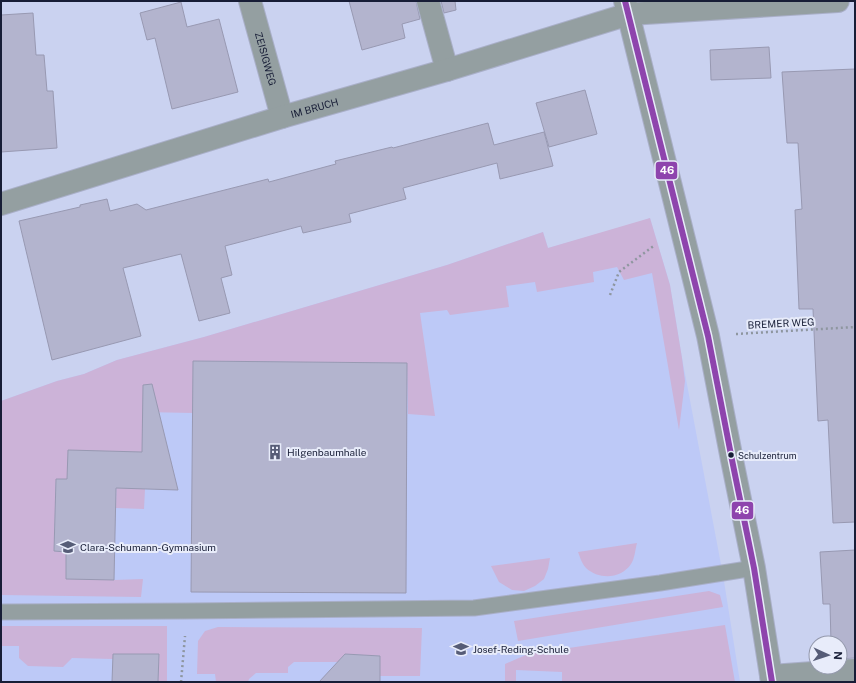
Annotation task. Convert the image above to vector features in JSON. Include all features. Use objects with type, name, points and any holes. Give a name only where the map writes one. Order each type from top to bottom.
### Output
[{"type":"street","name":"ZEISIGWEG","points":[[250,1],[282,117]]},
{"type":"street","points":[[428,1],[447,70]]},
{"type":"street","name":"IM BRUCH","points":[[1,204],[282,117],[447,70],[627,8],[838,1]]},
{"type":"street","points":[[627,8],[708,336],[754,568],[771,679],[855,670]]},
{"type":"lane","points":[[1,612],[474,608],[660,583],[754,568]]},
{"type":"path","points":[[610,295],[619,272],[661,241],[677,212]]},
{"type":"path","name":"BREMER WEG","points":[[708,336],[855,327]]},
{"type":"path","points":[[181,682],[186,611]]},
{"type":"shaded area","points":[[650,218],[670,285],[682,358],[723,575],[740,682],[1,682],[1,401],[57,381],[84,374],[117,360],[204,337],[447,265],[543,232],[548,248]]},
{"type":"shaded area","points":[[650,218],[670,285],[682,358],[685,381],[679,430],[652,273],[624,280],[617,267],[593,272],[594,282],[537,292],[535,282],[506,286],[509,307],[450,315],[447,310],[420,313],[435,416],[408,414],[407,363],[194,361],[193,413],[143,412],[142,489],[145,489],[144,509],[116,508],[117,452],[67,479],[56,479],[54,551],[66,552],[114,580],[143,579],[141,597],[1,595],[1,401],[57,381],[84,374],[117,360],[204,337],[447,265],[543,232],[548,248]]},
{"type":"shaded area","points":[[637,543],[634,557],[627,569],[622,573],[610,576],[597,575],[591,572],[582,562],[578,552]]},
{"type":"shaded area","points":[[550,558],[544,579],[535,586],[524,591],[512,590],[499,582],[491,566]]},
{"type":"shaded area","points":[[709,591],[720,595],[723,607],[518,641],[514,621]]},
{"type":"shaded area","points":[[725,625],[735,682],[562,682],[562,672],[516,670],[516,682],[505,682],[505,664],[528,654]]},
{"type":"shaded area","points":[[1,626],[167,626],[167,682],[158,682],[159,654],[113,654],[113,659],[72,658],[63,667],[28,666],[19,658],[19,646],[1,646]]},
{"type":"shaded area","points":[[218,627],[422,628],[420,676],[380,676],[380,656],[345,654],[338,662],[294,662],[288,667],[288,673],[256,673],[249,679],[248,682],[216,682],[215,674],[197,674],[198,641],[205,631]]},
{"type":"building","points":[[349,1],[416,1],[420,19],[402,24],[405,38],[362,50]]},
{"type":"building","points":[[441,1],[455,1],[456,10],[444,13]]},
{"type":"building","points":[[181,2],[187,27],[219,19],[238,92],[172,109],[155,38],[147,40],[140,13]]},
{"type":"building","points":[[33,13],[36,55],[44,55],[47,91],[53,91],[57,148],[1,152],[1,15]]},
{"type":"building","points":[[769,47],[771,78],[711,80],[710,50]]},
{"type":"building","points":[[855,69],[855,522],[833,523],[828,420],[818,421],[813,309],[799,309],[795,210],[802,209],[798,143],[787,143],[782,72]]},
{"type":"building","points":[[585,90],[597,134],[549,147],[536,103]]},
{"type":"building","points":[[488,123],[494,145],[544,132],[553,166],[500,179],[497,163],[403,188],[406,199],[349,214],[351,222],[303,233],[301,226],[225,246],[232,275],[221,278],[230,313],[199,321],[181,254],[123,268],[141,336],[52,360],[19,221],[80,207],[80,205],[107,199],[110,211],[137,204],[146,210],[268,179],[269,182],[336,164],[335,161],[393,148]]},
{"type":"building","name":"Hilgenbaumhalle","points":[[193,361],[407,363],[406,593],[191,592]]},
{"type":"building","points":[[152,384],[178,490],[116,488],[114,580],[66,579],[66,552],[54,551],[56,479],[67,479],[68,450],[142,452],[143,385]]},
{"type":"building","points":[[855,550],[855,658],[848,658],[848,635],[831,635],[830,604],[823,604],[820,552]]},
{"type":"building","points":[[113,654],[159,654],[158,682],[112,682]]},
{"type":"building","points":[[345,654],[380,656],[380,682],[319,682]]},
{"type":"transit line","name":"46","points":[[625,1],[708,336],[754,568],[772,682]]},
{"type":"place","name":"Hilgenbaumhalle","points":[[275,452]]},
{"type":"place","name":"Schulzentrum","points":[[731,455]]},
{"type":"place","name":"Clara-Schumann-Gymnasium","points":[[68,547]]},
{"type":"place","name":"Josef-Reding-Schule","points":[[461,649]]}]
